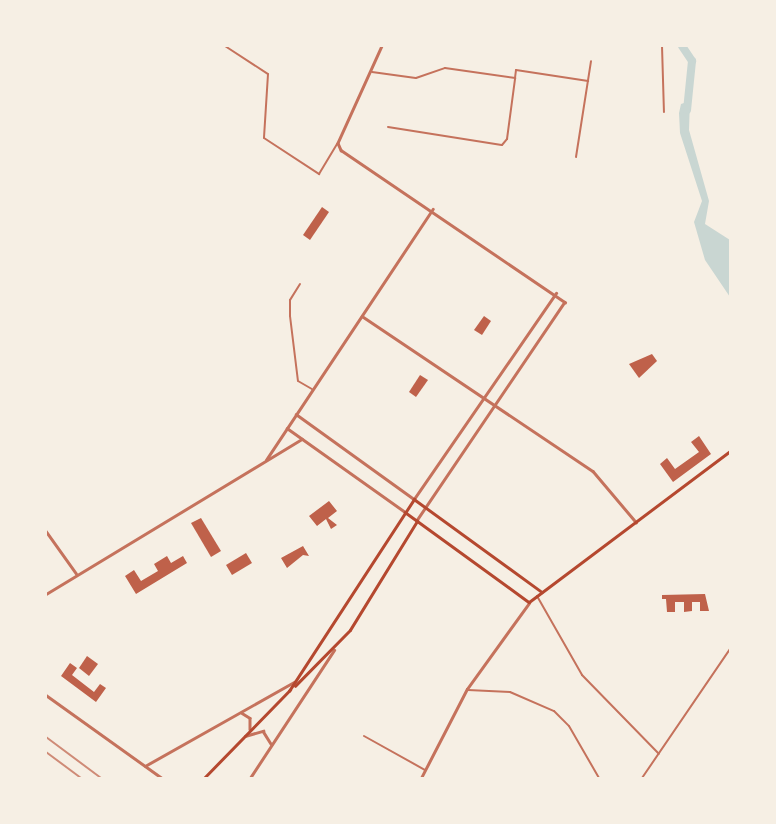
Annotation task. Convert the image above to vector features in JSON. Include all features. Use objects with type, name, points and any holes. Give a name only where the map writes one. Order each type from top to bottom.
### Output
[{"type":"main road","points":[[404,512],[529,602],[730,451]]},
{"type":"main road","points":[[289,691],[414,499],[542,592]]},
{"type":"main road","points":[[204,779],[289,691],[334,650],[417,521]]},
{"type":"street","points":[[225,46],[268,74],[264,138],[319,174],[338,143],[382,46]]},
{"type":"street","points":[[662,46],[664,112]]},
{"type":"street","points":[[576,157],[591,61]]},
{"type":"street","points":[[371,72],[416,78],[444,68],[515,78]]},
{"type":"street","points":[[388,127],[502,145],[506,139],[516,69],[588,81]]},
{"type":"street","points":[[338,143],[556,293],[565,305],[498,407],[417,521]]},
{"type":"street","points":[[265,460],[433,209]]},
{"type":"street","points":[[300,284],[290,300],[290,316],[298,381],[312,390]]},
{"type":"street","points":[[296,414],[414,499],[556,293]]},
{"type":"street","points":[[362,316],[593,471],[636,522]]},
{"type":"street","points":[[287,428],[404,512]]},
{"type":"street","points":[[46,594],[76,573],[302,439]]},
{"type":"street","points":[[46,531],[76,573]]},
{"type":"street","points":[[536,596],[582,675],[659,754]]},
{"type":"street","points":[[421,779],[467,690],[529,602]]},
{"type":"street","points":[[642,779],[730,649]]},
{"type":"street","points":[[250,779],[334,650]]},
{"type":"street","points":[[145,766],[296,680]]},
{"type":"street","points":[[467,690],[510,692],[554,711],[569,726],[599,779]]},
{"type":"street","points":[[46,695],[162,779]]},
{"type":"street","points":[[239,713],[251,721],[245,737]]},
{"type":"street","points":[[245,737],[265,732],[271,741],[268,750]]},
{"type":"street","points":[[364,736],[426,770]]},
{"type":"shaded area","points":[[690,101],[689,130],[709,201],[705,224],[730,240],[730,297],[705,260],[694,222],[702,201],[680,133],[679,113],[681,104]]},
{"type":"building","points":[[322,207],[329,212],[310,240],[303,235]]},
{"type":"building","points":[[484,316],[491,321],[482,335],[474,330]]},
{"type":"building","points":[[652,354],[657,361],[639,378],[629,364]]},
{"type":"building","points":[[420,375],[428,380],[416,397],[409,392]]},
{"type":"building","points":[[699,436],[711,454],[673,482],[660,464],[667,458],[675,469],[699,452],[691,442]]},
{"type":"building","points":[[329,501],[337,511],[328,518],[337,525],[331,529],[326,519],[317,526],[309,516]]},
{"type":"building","points":[[201,518],[221,551],[211,557],[191,523]]},
{"type":"building","points":[[303,546],[309,556],[303,555],[287,568],[281,558]]},
{"type":"building","points":[[246,553],[252,563],[232,575],[226,565]]},
{"type":"building","points":[[167,556],[171,563],[183,556],[187,563],[136,594],[125,576],[134,570],[141,581],[158,571],[154,564]]},
{"type":"building","points":[[705,594],[709,611],[700,611],[700,602],[692,602],[692,611],[684,612],[684,602],[675,602],[675,612],[667,612],[666,599],[662,599],[662,595]]},
{"type":"building","points":[[87,656],[98,664],[89,676],[79,668]]},
{"type":"building","points":[[70,663],[77,668],[72,675],[94,692],[100,684],[106,688],[96,702],[61,676]]},
{"type":"waterway","points":[[682,46],[692,61],[687,110]]},
{"type":"railway","points":[[46,737],[101,778]]},
{"type":"railway","points":[[46,752],[81,778]]}]
